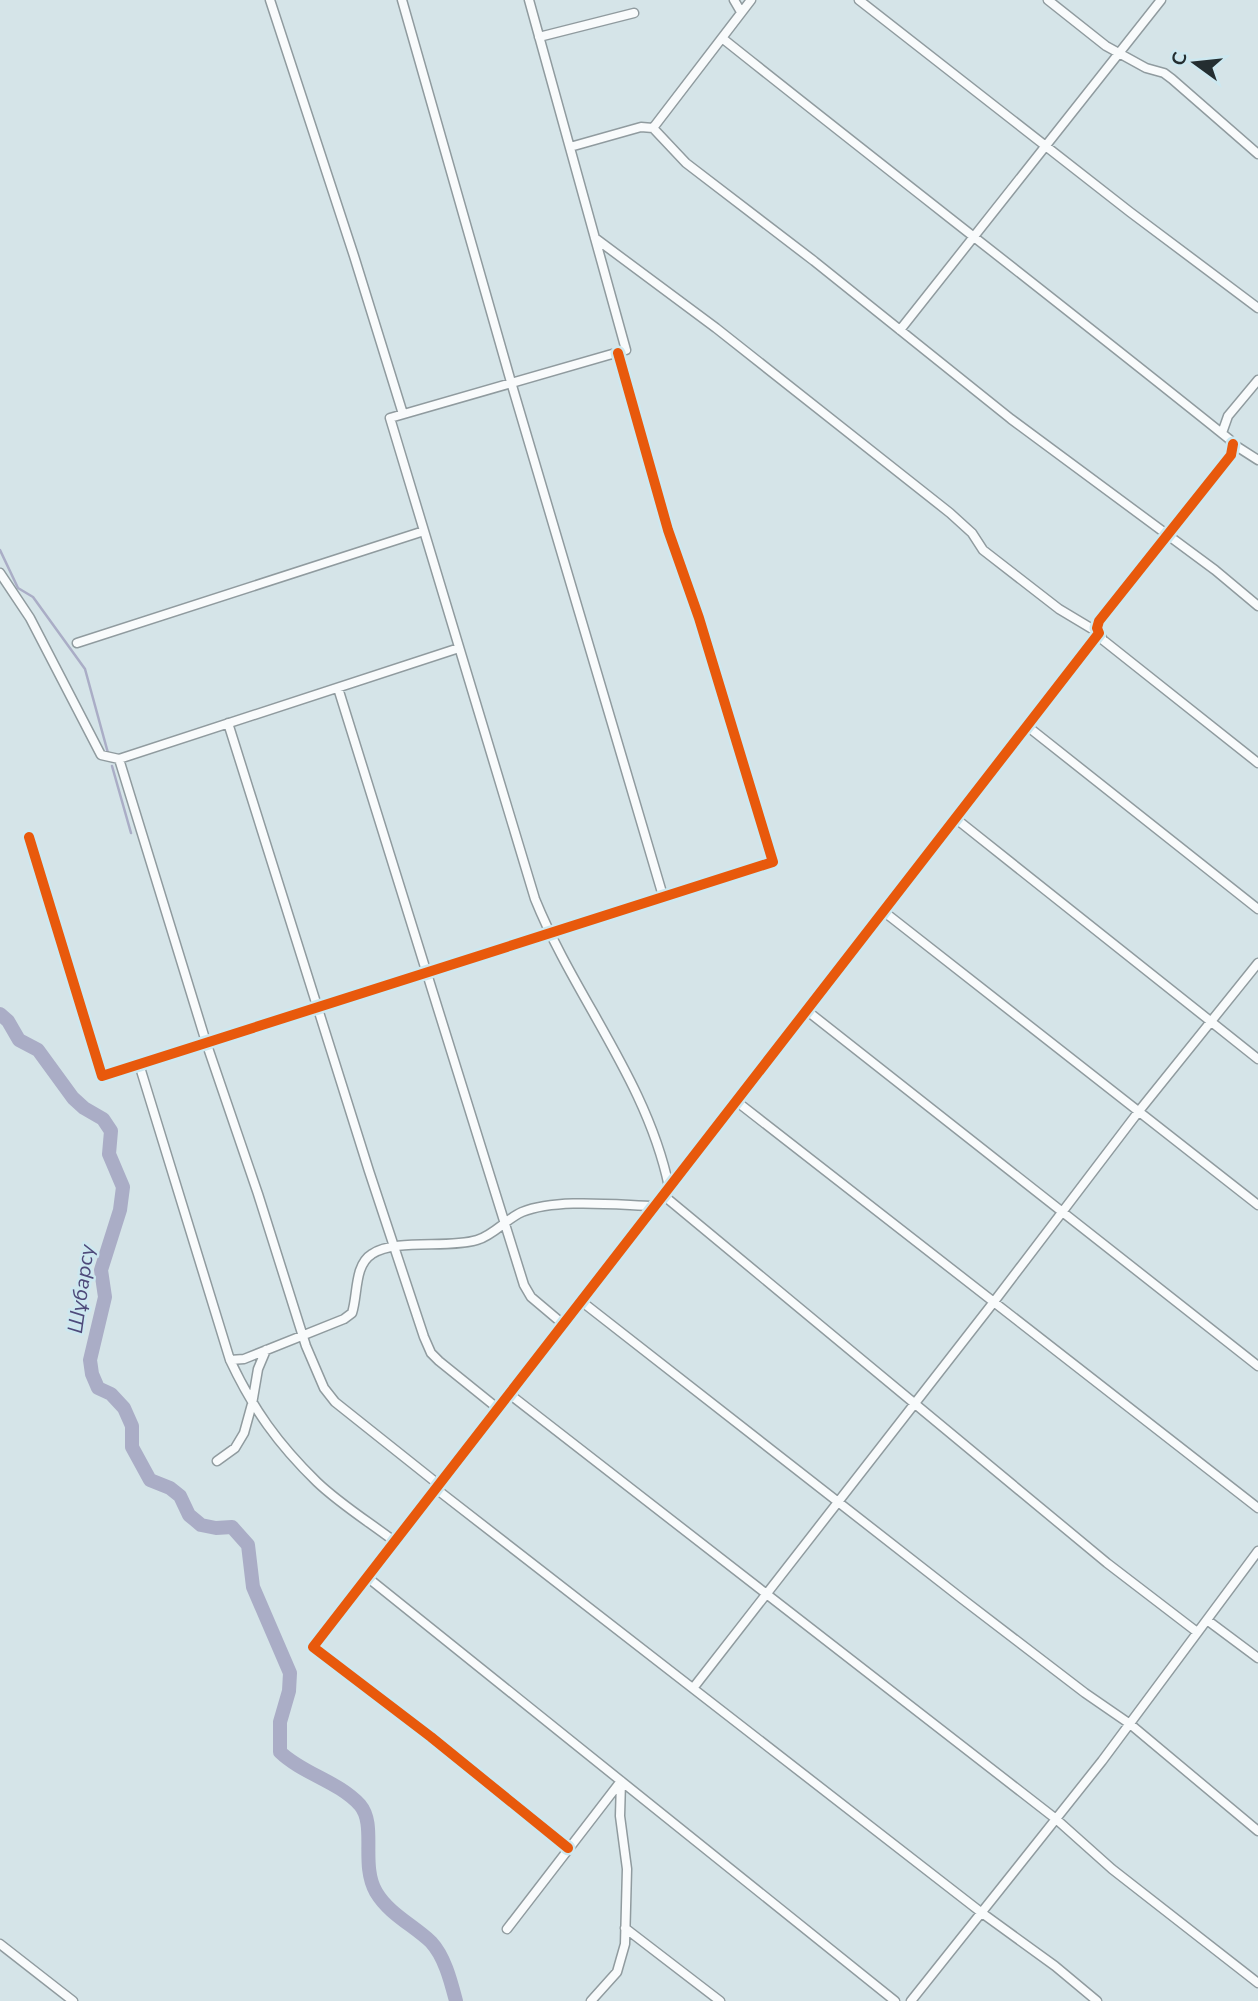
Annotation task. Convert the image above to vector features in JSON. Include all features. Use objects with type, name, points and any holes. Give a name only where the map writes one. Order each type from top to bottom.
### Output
[{"type":"street","points":[[270,0],[403,414]]},
{"type":"street","points":[[402,0],[511,383],[663,896]]},
{"type":"street","points":[[529,0],[626,350],[390,418],[535,900],[548,932],[625,1067],[663,1158],[669,1187]]},
{"type":"street","points":[[734,0],[741,12]]},
{"type":"street","points":[[653,128],[751,0]]},
{"type":"street","points":[[859,0],[1130,212],[1258,308]]},
{"type":"street","points":[[1048,0],[1091,35],[1146,68],[1164,73],[1258,154]]},
{"type":"street","points":[[900,330],[1161,0]]},
{"type":"street","points":[[539,37],[634,13]]},
{"type":"street","points":[[722,38],[1233,444],[1258,460]]},
{"type":"street","points":[[570,147],[641,127],[653,128],[686,163],[1011,419],[1258,606]]},
{"type":"street","points":[[595,238],[716,328],[950,513],[972,533],[983,550],[1059,609],[1098,633]]},
{"type":"street","points":[[29,837],[102,1076],[773,862],[699,618],[668,530],[618,353]]},
{"type":"street","points":[[1222,433],[1228,416],[1258,380]]},
{"type":"street","points":[[1233,444],[1231,455],[1166,534],[1099,621],[1097,628],[1102,640],[1258,763]]},
{"type":"street","points":[[77,643],[424,531]]},
{"type":"street","points":[[0,573],[30,618],[101,755],[118,760],[459,648]]},
{"type":"street","points":[[568,1848],[431,1737],[313,1647],[496,1407],[655,1206],[1098,633]]},
{"type":"street","points":[[338,688],[524,1285],[531,1297],[563,1324]]},
{"type":"street","points":[[228,723],[394,1247],[431,1353],[496,1407]]},
{"type":"street","points":[[1027,726],[1258,909]]},
{"type":"street","points":[[118,760],[302,1336],[324,1388],[335,1402],[437,1486],[1097,2001]]},
{"type":"street","points":[[955,818],[1258,1059]]},
{"type":"street","points":[[883,911],[1258,1205]]},
{"type":"street","points":[[694,1687],[1139,1111],[1258,963]]},
{"type":"street","points":[[807,1010],[1258,1366]]},
{"type":"street","points":[[139,1064],[230,1360],[252,1404],[278,1441],[318,1483],[394,1541]]},
{"type":"street","points":[[736,1101],[1258,1508]]},
{"type":"street","points":[[663,1195],[1107,1563],[1198,1632]]},
{"type":"street","points":[[230,1360],[244,1359],[344,1319],[352,1313],[362,1264],[372,1253],[394,1247],[478,1240],[522,1212],[562,1205],[655,1206]]},
{"type":"street","points":[[581,1301],[1086,1693],[1130,1724],[1258,1831]]},
{"type":"street","points":[[217,1461],[234,1448],[244,1433],[258,1369],[266,1350]]},
{"type":"street","points":[[508,1392],[1056,1819],[1112,1869],[1258,1983]]},
{"type":"street","points":[[911,2001],[1130,1724],[1258,1551]]},
{"type":"street","points":[[367,1577],[894,2001]]},
{"type":"street","points":[[1207,1620],[1258,1658]]},
{"type":"street","points":[[507,1930],[621,1781]]},
{"type":"street","points":[[591,2001],[617,1972],[625,1944],[627,1869],[621,1816],[621,1781]]},
{"type":"street","points":[[625,1928],[720,2001]]},
{"type":"street","points":[[0,1944],[73,2001]]},
{"type":"waterway","points":[[0,550],[18,588],[33,597],[85,669],[108,753]]},
{"type":"waterway","points":[[112,766],[131,833]]},
{"type":"waterway","name":"Шұбарсу","points":[[0,1014],[8,1021],[19,1040],[38,1050],[73,1098],[103,1119],[111,1131],[109,1154],[123,1187],[120,1210],[101,1270],[105,1297],[90,1360],[98,1388],[111,1394],[124,1408],[132,1426],[132,1447],[150,1480],[170,1488],[180,1496],[189,1515],[201,1525],[232,1527],[248,1545],[253,1587],[290,1673],[289,1691],[280,1722],[280,1752],[360,1805],[367,1823],[369,1869],[376,1892],[388,1907],[436,1948],[447,1970],[456,2001]]},
{"type":"cycle path","points":[[29,837],[102,1076],[773,862],[699,618],[668,530],[618,353]]},
{"type":"cycle path","points":[[568,1848],[431,1737],[313,1647],[1099,633],[1099,621],[1231,455],[1233,444]]}]
